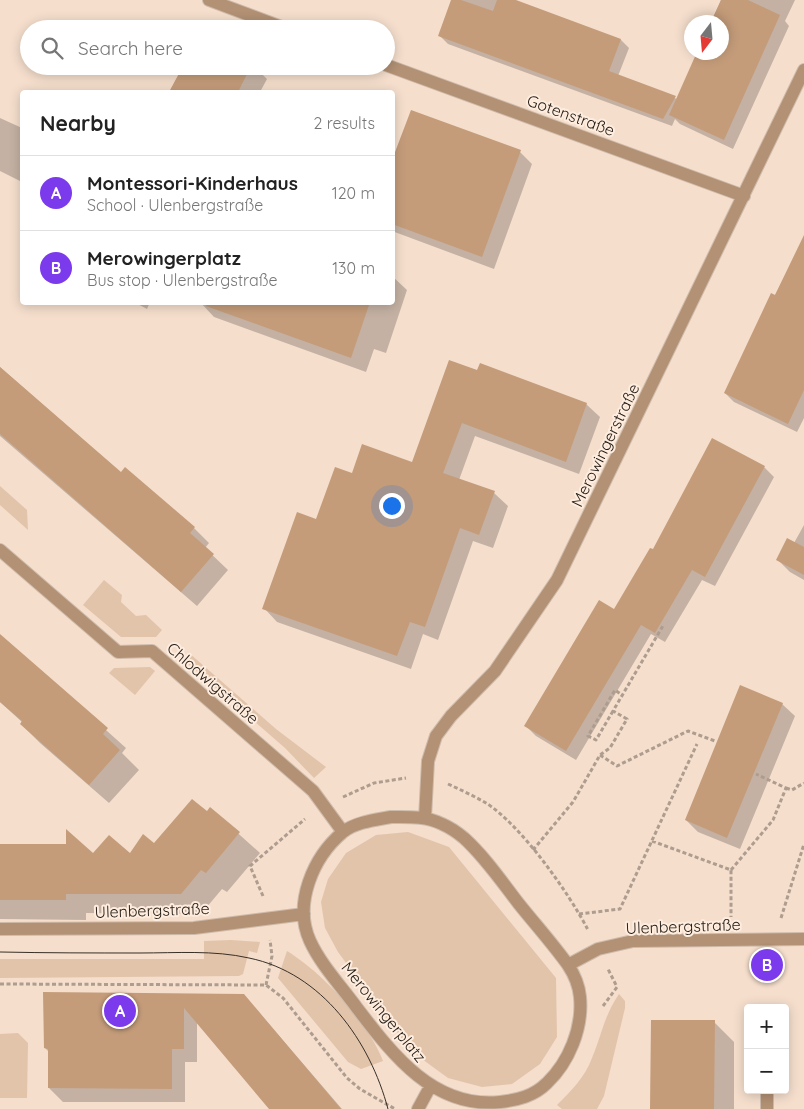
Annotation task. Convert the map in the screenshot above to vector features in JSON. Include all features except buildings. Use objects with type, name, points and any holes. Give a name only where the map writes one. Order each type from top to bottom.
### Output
[{"type":"street","points":[[215,1],[264,20]]},
{"type":"street","name":"Gotenstraße","points":[[395,68],[744,196]]},
{"type":"street","name":"Merowingerstraße","points":[[425,818],[428,761],[436,736],[451,716],[495,671],[558,580],[804,70]]},
{"type":"street","name":"Chlodwigstraße","points":[[0,550],[118,652],[152,651],[313,791],[343,832]]},
{"type":"street","name":"Merowingerplatz","points":[[392,816],[425,818],[442,824],[463,837],[495,874],[568,966],[575,978],[580,997],[575,1037],[559,1070],[535,1093],[515,1100],[488,1104],[457,1100],[430,1086],[414,1074],[384,1044],[321,961],[309,939],[304,914],[306,888],[315,868],[343,832],[365,821],[392,816]]},
{"type":"street","name":"Ulenbergstraße","points":[[0,929],[194,928],[304,914]]},
{"type":"street","name":"Ulenbergstraße","points":[[568,966],[598,949],[633,941],[804,939]]},
{"type":"street","points":[[418,1109],[430,1086]]},
{"type":"street","points":[[767,1094],[767,1109]]},
{"type":"path","points":[[623,695],[615,690],[588,736],[596,740],[623,695],[664,624]]},
{"type":"path","points":[[532,850],[573,802],[600,755],[610,748],[627,719],[613,711]]},
{"type":"path","points":[[600,755],[617,766],[688,731],[715,742]]},
{"type":"path","points":[[579,914],[620,909],[697,744]]},
{"type":"path","points":[[756,774],[792,790],[804,783]]},
{"type":"path","points":[[341,797],[374,782],[395,778],[413,778]]},
{"type":"path","points":[[442,780],[487,804],[515,829],[553,875],[586,925]]},
{"type":"path","points":[[732,940],[731,870],[773,820],[786,788]]},
{"type":"path","points":[[262,890],[250,866],[312,813]]},
{"type":"path","points":[[652,841],[731,870]]},
{"type":"path","points":[[774,940],[804,844]]},
{"type":"path","points":[[266,985],[272,947]]},
{"type":"path","points":[[614,981],[617,987]]},
{"type":"path","points":[[0,984],[266,985],[283,998],[347,1078],[395,1109]]},
{"type":"shaded area","points":[[0,486],[27,510],[28,530],[0,505]]},
{"type":"shaded area","points":[[104,580],[122,595],[121,602],[136,616],[146,615],[162,630],[156,637],[121,637],[83,605]]},
{"type":"shaded area","points":[[189,653],[276,729],[326,767],[314,778],[285,748],[184,660]]},
{"type":"shaded area","points":[[150,667],[155,671],[135,695],[109,673],[114,668]]},
{"type":"shaded area","points":[[408,832],[449,847],[556,978],[557,1037],[540,1064],[512,1084],[482,1087],[448,1078],[411,1051],[338,952],[325,928],[321,902],[328,879],[346,853],[376,835]]},
{"type":"shaded area","points":[[204,941],[260,942],[257,953],[249,951],[243,974],[239,976],[0,978],[0,959],[204,959]]},
{"type":"shaded area","points":[[287,951],[315,972],[343,1000],[367,1030],[383,1061],[361,1069],[348,1062],[278,978]]},
{"type":"shaded area","points":[[619,994],[625,1001],[625,1008],[604,1096],[597,1109],[562,1109],[557,1105],[586,1071],[607,1018]]},
{"type":"shaded area","points":[[18,1033],[28,1043],[27,1098],[0,1098],[0,1034]]},
{"type":"tram line","points":[[0,952],[209,953],[236,955],[275,966],[299,978],[320,994],[339,1014],[355,1035],[369,1059],[388,1109]]},
{"type":"place","name":"Merowingerplatz","points":[[767,965]]},
{"type":"place","name":"Montessori-Kinderhaus","points":[[120,1011]]}]
